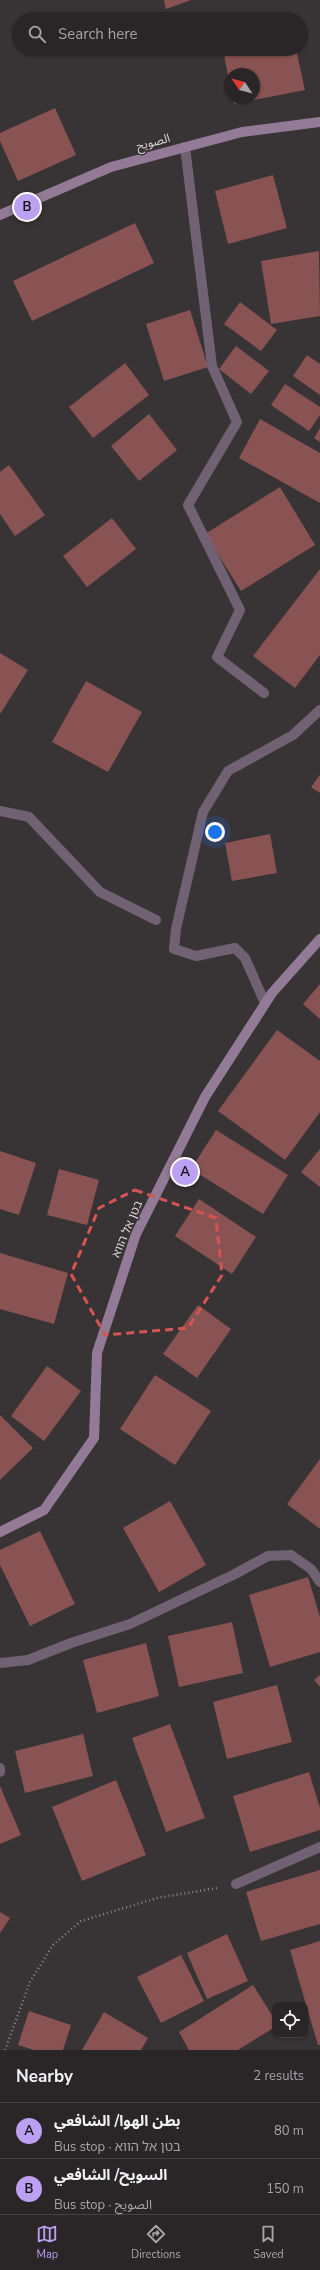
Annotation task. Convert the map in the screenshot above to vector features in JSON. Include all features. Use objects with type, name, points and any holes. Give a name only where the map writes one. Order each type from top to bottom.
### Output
[{"type":"street","name":"الصويح","points":[[0,215],[111,167],[242,132],[320,122]]},
{"type":"street","points":[[185,147],[212,366],[237,422],[188,505],[240,610],[217,657],[264,692]]},
{"type":"street","points":[[266,1003],[245,958],[235,948],[196,956],[174,949],[176,929],[203,812],[228,771],[293,735],[320,710]]},
{"type":"street","points":[[0,812],[29,817],[100,892],[156,920]]},
{"type":"street","name":"בטן אל הווא","points":[[0,1532],[44,1510],[94,1438],[97,1353],[136,1234],[205,1097],[266,1003],[320,939]]},
{"type":"street","points":[[0,1665],[28,1660],[71,1643],[130,1624],[268,1556],[291,1555],[311,1569],[320,1582]]},
{"type":"street","points":[[236,1884],[320,1847]]},
{"type":"path","points":[[4,2050],[30,1982],[53,1946],[82,1921],[157,1898],[236,1884]]},
{"type":"highlighted area","points":[[135,1190],[216,1218],[222,1275],[188,1328],[105,1335],[71,1274],[99,1208]]},
{"type":"building","points":[[164,0],[191,0],[166,9]]},
{"type":"building","points":[[224,56],[298,56],[305,90],[260,99],[260,68],[227,68]]},
{"type":"building","points":[[55,108],[76,155],[18,181],[0,141],[0,133]]},
{"type":"building","points":[[273,175],[287,228],[228,244],[215,191]]},
{"type":"building","points":[[135,223],[154,263],[32,321],[13,281]]},
{"type":"building","points":[[319,251],[320,316],[271,324],[261,261]]},
{"type":"building","points":[[240,302],[277,330],[261,351],[224,324]]},
{"type":"building","points":[[190,310],[208,367],[164,381],[146,324]]},
{"type":"building","points":[[236,346],[269,371],[251,394],[219,369]]},
{"type":"building","points":[[307,355],[320,364],[320,395],[293,376]]},
{"type":"building","points":[[125,363],[149,395],[93,438],[69,407]]},
{"type":"building","points":[[285,384],[320,407],[320,415],[309,431],[271,405]]},
{"type":"building","points":[[149,414],[177,450],[139,481],[111,446]]},
{"type":"building","points":[[260,419],[320,453],[320,503],[239,458]]},
{"type":"building","points":[[320,428],[320,442],[314,438]]},
{"type":"building","points":[[9,465],[45,515],[15,536],[0,514],[0,472]]},
{"type":"building","points":[[280,487],[315,545],[241,591],[205,534]]},
{"type":"building","points":[[112,518],[136,549],[87,587],[63,556]]},
{"type":"building","points":[[320,569],[320,655],[295,688],[253,656]]},
{"type":"building","points":[[0,653],[28,670],[0,714]]},
{"type":"building","points":[[86,681],[142,712],[108,772],[52,742]]},
{"type":"building","points":[[320,775],[320,793],[311,787]]},
{"type":"building","points":[[270,834],[277,873],[232,881],[225,843]]},
{"type":"building","points":[[320,984],[320,1019],[303,1004]]},
{"type":"building","points":[[277,1030],[320,1061],[320,1112],[285,1160],[218,1111]]},
{"type":"building","points":[[216,1130],[288,1175],[263,1214],[191,1169]]},
{"type":"building","points":[[320,1149],[320,1187],[301,1172]]},
{"type":"building","points":[[0,1151],[36,1163],[19,1215],[0,1209]]},
{"type":"building","points":[[59,1169],[99,1180],[87,1225],[47,1215]]},
{"type":"building","points":[[199,1199],[256,1237],[232,1274],[175,1236]]},
{"type":"building","points":[[0,1253],[68,1273],[54,1324],[0,1309]]},
{"type":"building","points":[[198,1305],[231,1329],[197,1378],[163,1354]]},
{"type":"building","points":[[47,1366],[81,1391],[44,1441],[11,1416]]},
{"type":"building","points":[[155,1375],[211,1411],[175,1465],[120,1429]]},
{"type":"building","points":[[0,1415],[33,1448],[0,1480]]},
{"type":"building","points":[[320,1459],[320,1529],[287,1504]]},
{"type":"building","points":[[170,1501],[206,1565],[159,1592],[123,1528]]},
{"type":"building","points":[[40,1531],[75,1604],[30,1626],[0,1565],[0,1550]]},
{"type":"building","points":[[308,1577],[320,1617],[320,1652],[270,1667],[249,1595]]},
{"type":"building","points":[[232,1622],[243,1673],[179,1687],[168,1636]]},
{"type":"building","points":[[146,1643],[159,1696],[97,1713],[83,1660]]},
{"type":"building","points":[[320,1675],[320,1687],[314,1680]]},
{"type":"building","points":[[277,1685],[292,1742],[227,1759],[213,1702]]},
{"type":"building","points":[[170,1724],[205,1818],[166,1832],[132,1738]]},
{"type":"building","points":[[83,1734],[93,1776],[25,1793],[15,1751]]},
{"type":"building","points":[[309,1772],[320,1808],[320,1830],[250,1852],[233,1796]]},
{"type":"building","points":[[116,1780],[146,1855],[82,1881],[52,1807]]},
{"type":"building","points":[[0,1786],[21,1835],[0,1844]]},
{"type":"building","points":[[320,1870],[320,1924],[261,1941],[246,1892]]},
{"type":"building","points":[[0,1912],[10,1918],[0,1933]]},
{"type":"building","points":[[227,1934],[248,1981],[207,1999],[187,1953]]},
{"type":"building","points":[[320,1941],[320,2045],[318,2045],[308,2011],[308,2002],[305,2002],[290,1950]]},
{"type":"building","points":[[181,1955],[204,2001],[161,2023],[137,1977]]},
{"type":"building","points":[[253,1985],[272,2015],[272,2029],[238,2050],[189,2050],[179,2032]]},
{"type":"building","points":[[29,2011],[71,2025],[63,2050],[34,2050],[18,2045]]},
{"type":"building","points":[[104,2012],[148,2038],[141,2050],[82,2050]]},
{"type":"place","name":"السويح/ الشافعي","points":[[27,207]]},
{"type":"place","name":"بطن الهوا/ الشافعي","points":[[185,1172]]}]
